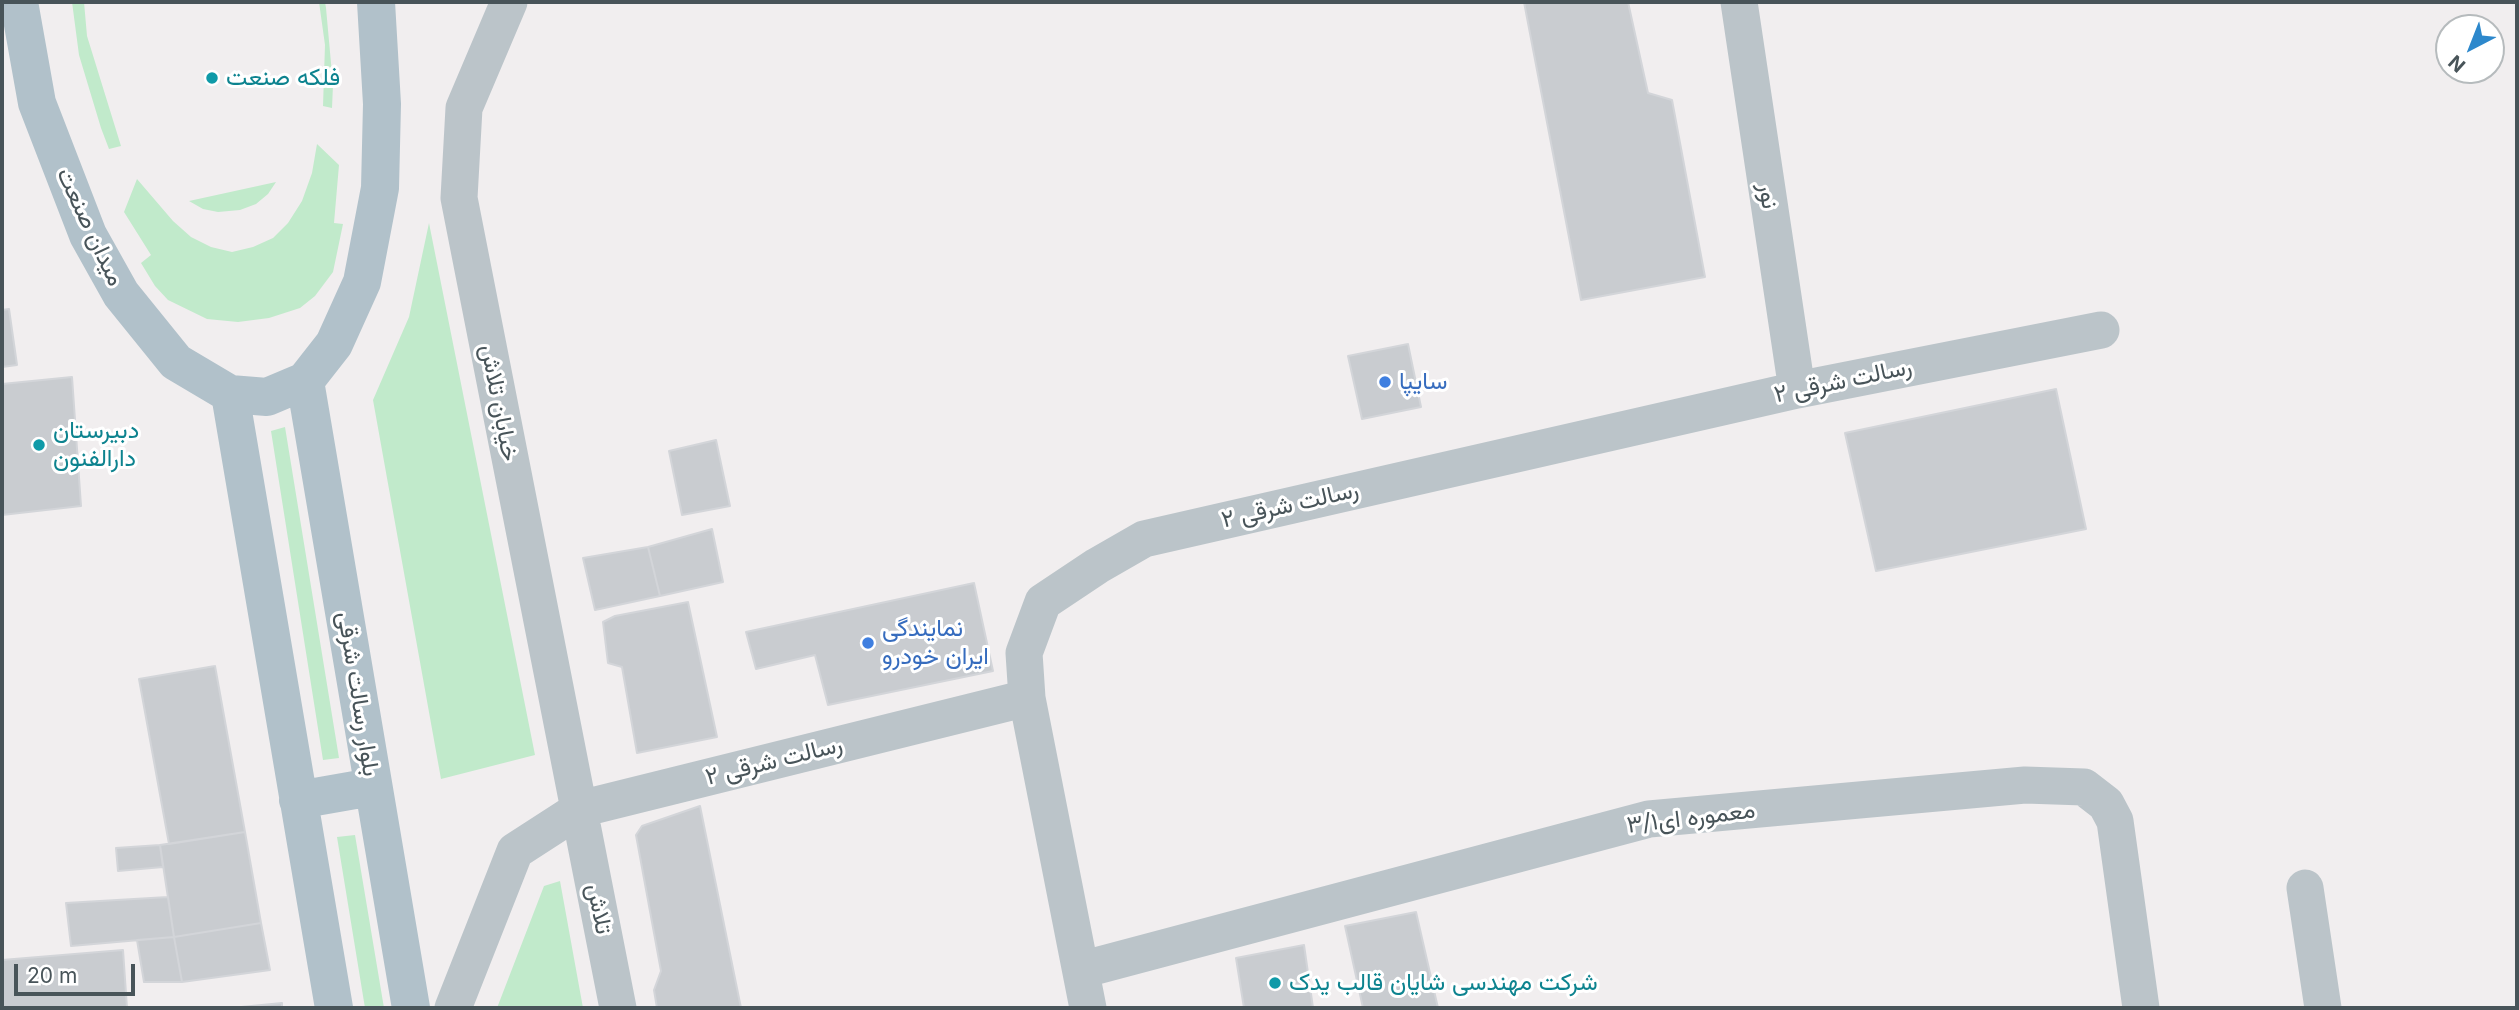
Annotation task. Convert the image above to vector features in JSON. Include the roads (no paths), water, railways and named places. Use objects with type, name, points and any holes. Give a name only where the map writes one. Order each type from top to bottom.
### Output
[{"type":"main road","name":"میدان صنعت","points":[[19,2],[37,103],[88,234],[121,294],[176,362],[230,394],[267,397],[304,381],[334,344],[362,282],[380,188],[382,104],[376,2]]},
{"type":"main road","points":[[2,89],[37,103]]},
{"type":"main road","name":"بلوار رسالت شرقی","points":[[304,381],[411,1008]]},
{"type":"main road","points":[[230,394],[334,1008]]},
{"type":"main road","points":[[298,800],[372,787]]},
{"type":"street","name":"خیابان تلاش","points":[[509,2],[464,108],[459,198],[580,809]]},
{"type":"street","name":"نور","points":[[1739,2],[1797,390]]},
{"type":"street","name":"رسالت شرقی ۲","points":[[453,1008],[516,850],[580,809],[1027,698],[1024,653],[1043,602],[1144,538],[1797,390],[2101,330]]},
{"type":"street","points":[[1027,698],[1088,1008]]},
{"type":"street","name":"معموره ای۳/۱","points":[[1081,970],[1649,819],[2037,786],[2084,787],[2106,804],[2115,821],[2141,1008]]},
{"type":"street","name":"تلاش","points":[[580,809],[618,1008]]},
{"type":"street","points":[[2305,888],[2323,1008]]},
{"type":"place","name":"فلکه صنعت","points":[[212,78]]},
{"type":"place","name":"سایپا","points":[[1385,382]]},
{"type":"place","name":"دبیرستان دارالفنون","points":[[39,445]]},
{"type":"place","name":"نمایندگی ایران خودرو","points":[[868,643]]},
{"type":"place","name":"شرکت مهندسی شایان قالب یدک","points":[[1275,983]]}]
